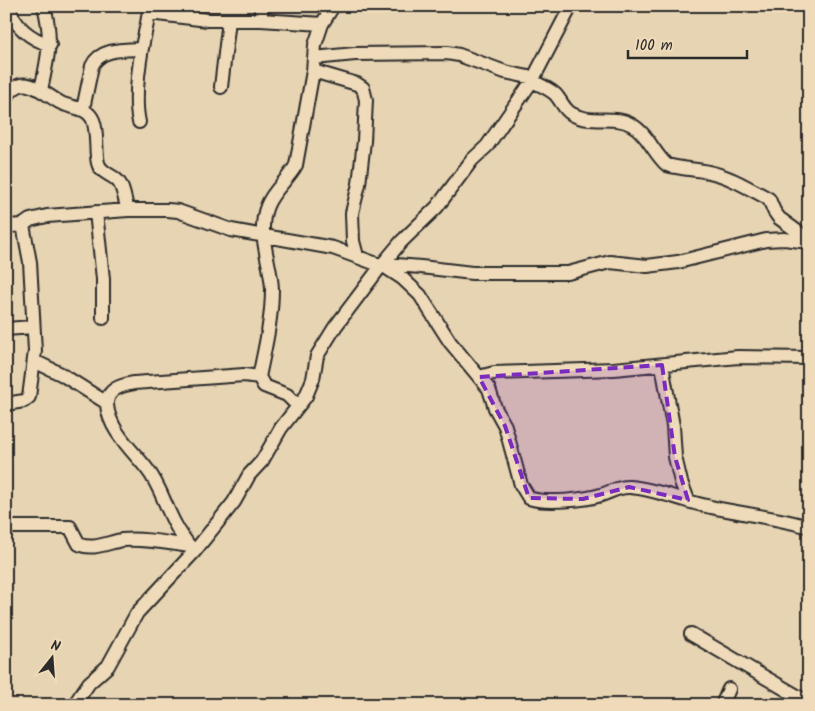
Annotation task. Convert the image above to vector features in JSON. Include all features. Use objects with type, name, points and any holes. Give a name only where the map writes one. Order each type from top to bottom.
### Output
[{"type":"street","points":[[8,6],[11,16],[22,30],[35,39],[50,45]]},
{"type":"street","points":[[41,90],[50,45],[50,31],[44,6]]},
{"type":"street","points":[[261,6],[261,20]]},
{"type":"street","points":[[298,406],[287,395],[264,386],[259,377],[268,332],[272,291],[264,235],[267,206],[296,165],[313,71],[315,45],[322,24],[333,6]]},
{"type":"street","points":[[74,705],[90,683],[108,666],[137,613],[234,502],[249,475],[262,461],[281,428],[310,387],[315,362],[321,348],[401,242],[437,207],[472,160],[488,146],[532,79],[571,6]]},
{"type":"street","points":[[139,122],[136,110],[142,49],[149,10],[208,20],[261,20],[322,24]]},
{"type":"street","points":[[221,87],[229,20]]},
{"type":"street","points":[[82,110],[95,60],[103,54],[110,52],[142,49]]},
{"type":"street","points":[[314,58],[361,53],[448,53],[532,79],[554,94],[570,114],[592,120],[618,120],[632,125],[667,165],[709,171],[743,184],[769,200],[779,218],[809,241]]},
{"type":"street","points":[[313,71],[358,84],[363,88],[366,100],[364,141],[352,213],[353,241],[357,256]]},
{"type":"street","points":[[6,98],[13,88],[18,85],[30,86],[41,90],[60,103],[82,110],[93,119],[98,165],[102,172],[119,182],[128,210]]},
{"type":"street","points":[[6,226],[23,224],[30,220],[47,216],[128,210],[168,210],[178,211],[231,230],[333,248],[357,256],[383,266],[402,278],[420,295],[450,342],[489,389],[495,408],[505,426],[522,485],[529,498],[544,500],[583,499],[629,487],[688,500],[709,507],[757,514],[809,526]]},
{"type":"street","points":[[96,212],[103,279],[103,318]]},
{"type":"street","points":[[6,404],[24,401],[29,397],[34,361],[30,262],[23,224]]},
{"type":"street","points":[[383,266],[396,265],[472,273],[568,273],[610,262],[647,266],[671,263],[766,240],[809,241]]},
{"type":"street","points":[[6,329],[34,327]]},
{"type":"street","points":[[476,373],[662,365],[738,357],[809,358]]},
{"type":"street","points":[[34,361],[61,374],[107,403]]},
{"type":"street","points":[[662,365],[673,426],[676,457],[688,500]]},
{"type":"street","points":[[192,549],[174,523],[154,479],[111,421],[107,403],[114,390],[121,385],[244,376],[259,377]]},
{"type":"street","points":[[6,527],[70,527],[79,544],[91,547],[136,539],[192,549]]},
{"type":"street","points":[[691,634],[809,703]]},
{"type":"street","points":[[722,705],[729,689]]},
{"type":"highlighted area","points":[[662,365],[675,457],[688,500],[629,487],[583,499],[529,498],[505,426],[479,377]]},
{"type":"shaded area","points":[[269,6],[332,6],[330,17],[269,17]]}]
